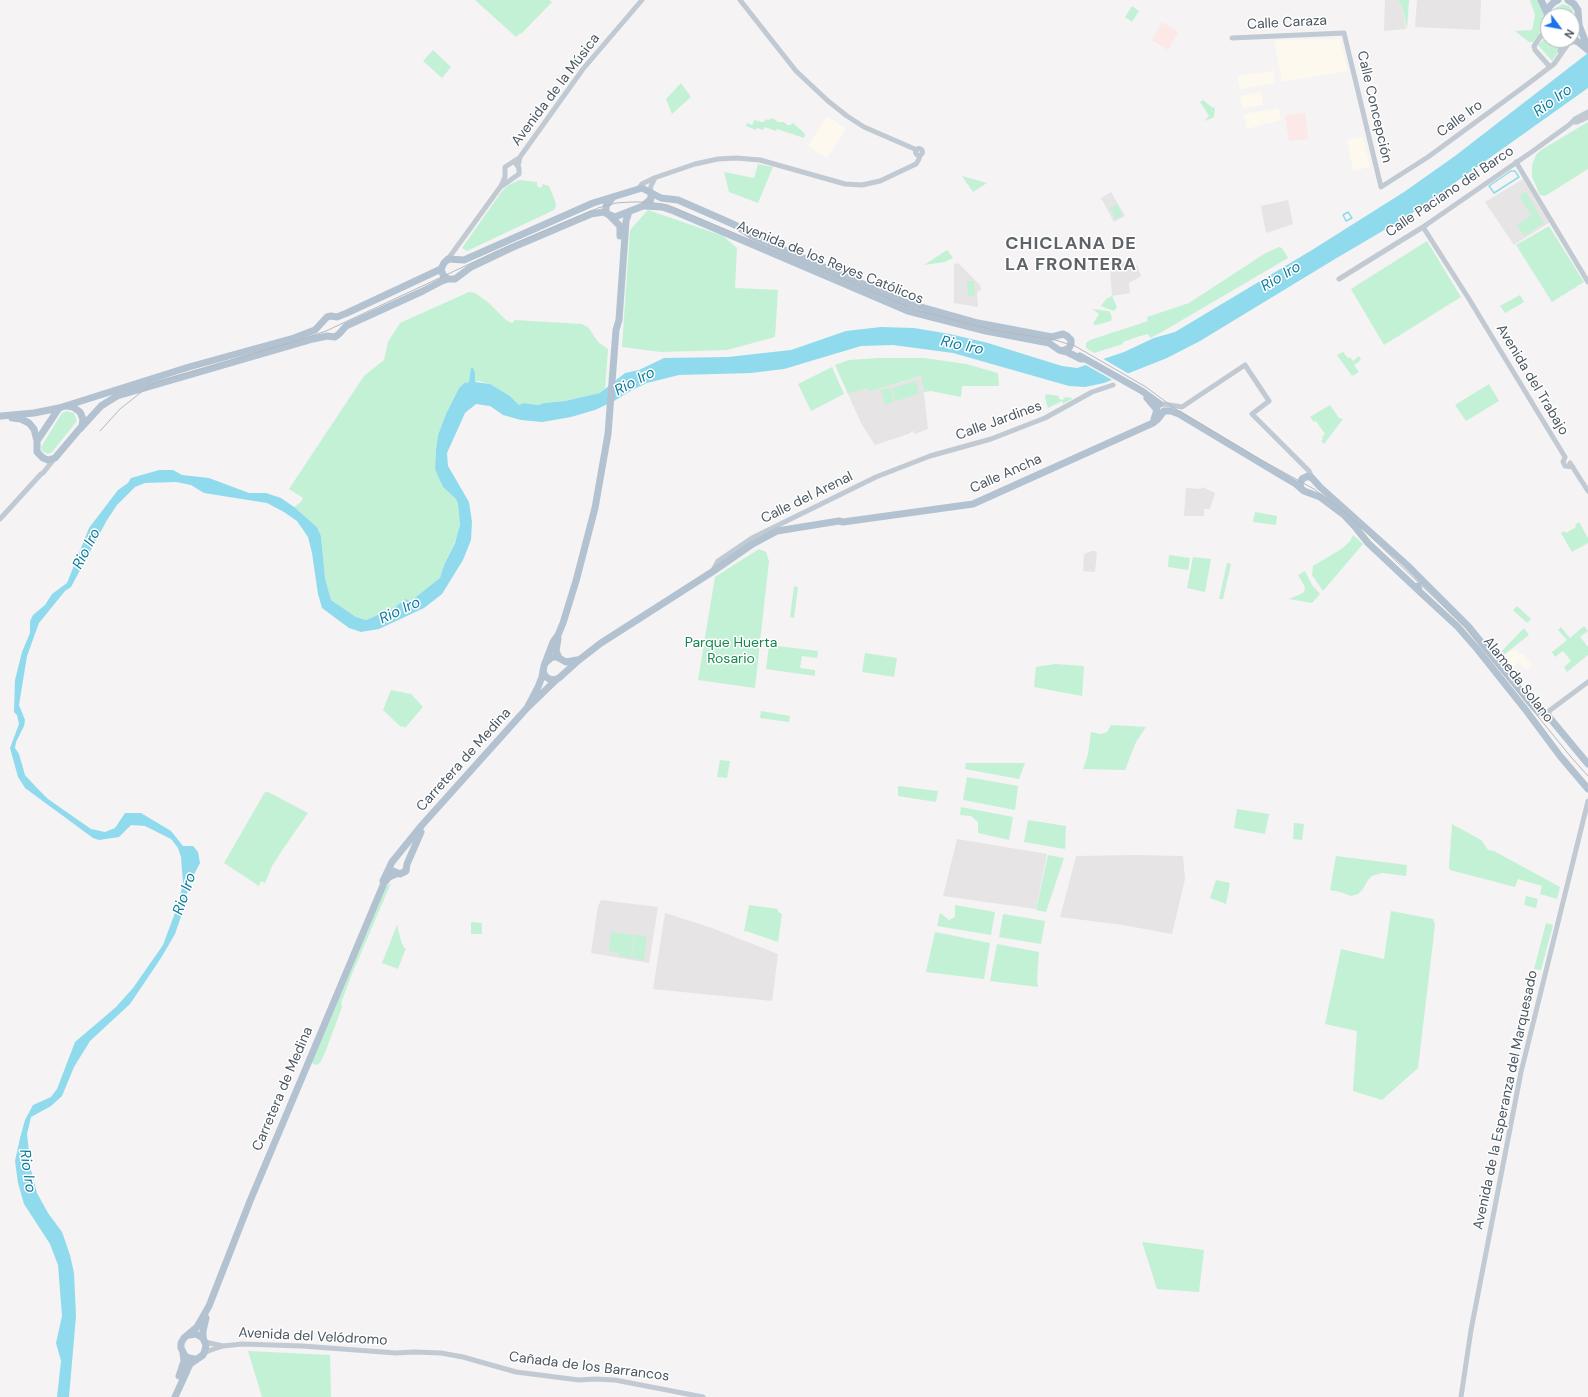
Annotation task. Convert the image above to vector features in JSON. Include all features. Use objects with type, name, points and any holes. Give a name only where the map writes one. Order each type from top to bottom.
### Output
[{"type":"main road","points":[[1550,8],[1551,4],[1558,0]]},
{"type":"main road","points":[[1568,0],[1576,8]]},
{"type":"main road","points":[[1580,25],[1588,49]]},
{"type":"main road","points":[[1,416],[34,413],[62,407],[294,338],[315,330],[326,317],[336,317],[441,269],[444,263],[454,260],[464,260],[590,204],[638,188]]},
{"type":"main road","name":"Avenida de los Reyes Católicos","points":[[638,188],[644,188],[664,198],[678,200],[735,225],[752,236],[906,303],[978,323],[1052,337],[1059,336]]},
{"type":"main road","points":[[1,416],[17,418],[29,423],[34,429],[38,452],[43,458],[48,460],[55,458],[101,406],[117,396],[313,339],[327,336],[335,337],[340,334],[346,326],[448,279],[455,279],[467,269],[511,248],[591,214],[598,212],[618,217],[643,206],[651,199],[651,192]]},
{"type":"main road","points":[[527,708],[538,687],[545,664],[558,635],[576,582],[595,508],[608,434],[616,330],[615,319],[620,229],[617,222],[608,215],[606,211],[606,206],[613,196]]},
{"type":"main road","name":"Avenida de los Reyes Católicos","points":[[643,206],[662,207],[674,211],[874,297],[915,313],[981,330],[1049,343],[1056,347]]},
{"type":"main road","points":[[616,330],[619,320],[626,221],[629,212]]},
{"type":"main road","points":[[454,260],[462,268],[461,274]]},
{"type":"main road","points":[[441,269],[443,275],[448,279]]},
{"type":"main road","points":[[336,317],[342,322],[342,330]]},
{"type":"main road","points":[[322,323],[322,330],[327,336]]},
{"type":"main road","points":[[1063,351],[1067,350],[1071,342],[1068,337],[1063,334],[1055,340],[1056,347],[1059,350],[1085,359]]},
{"type":"main road","points":[[1070,346],[1085,359],[1137,390],[1161,408]]},
{"type":"main road","points":[[62,407],[73,407],[80,412],[83,422],[80,429]]},
{"type":"main road","points":[[37,441],[62,407]]},
{"type":"main road","name":"Alameda Solano","points":[[1161,408],[1183,416],[1301,488],[1320,496],[1344,515],[1368,544],[1458,627],[1525,709],[1560,756],[1588,788]]},
{"type":"main road","name":"Calle Ancha","points":[[712,572],[751,545],[777,531],[973,504],[1148,424],[1155,418],[1161,408]]},
{"type":"main road","points":[[1301,488],[1300,484],[1302,479],[1306,477],[1314,480],[1314,488],[1308,492]]},
{"type":"main road","name":"Alameda Solano","points":[[1314,480],[1390,549],[1468,626],[1533,706],[1541,713],[1549,716],[1588,764]]},
{"type":"main road","points":[[545,664],[552,658],[569,662],[579,660],[641,617],[712,572]]},
{"type":"main road","points":[[1420,591],[1419,585],[1426,585]]},
{"type":"main road","points":[[543,671],[545,676],[549,679],[559,678],[565,668],[561,659],[553,648]]},
{"type":"main road","name":"Carretera de Medina","points":[[208,1306],[271,1151],[393,862],[425,823],[527,708],[579,660]]},
{"type":"main road","points":[[384,883],[389,877],[404,873],[407,869],[407,864],[425,823]]},
{"type":"main road","points":[[396,874],[392,870],[393,862],[402,858],[407,864]]},
{"type":"main road","points":[[172,1397],[184,1361],[181,1343],[184,1338],[197,1327],[208,1306]]},
{"type":"main road","points":[[175,1397],[190,1364],[202,1355],[206,1348],[203,1331],[208,1306]]},
{"type":"main road","points":[[189,1335],[196,1334],[204,1340]]},
{"type":"main road","points":[[183,1354],[195,1359]]},
{"type":"street","name":"Avenida de la Música","points":[[512,163],[520,157],[583,69],[642,0]]},
{"type":"street","points":[[638,188],[642,184],[655,178],[704,161],[718,159],[742,158],[760,160],[845,184],[862,185],[880,181],[916,164],[919,159],[920,155],[916,153],[917,150],[864,127],[828,101],[788,61],[740,0]]},
{"type":"street","name":"Calle Caraza","points":[[1232,38],[1344,33]]},
{"type":"street","name":"Calle Concepción","points":[[1344,33],[1381,187]]},
{"type":"street","points":[[1540,38],[1534,46],[1535,50],[1550,67]]},
{"type":"street","name":"Calle Iro","points":[[1550,67],[1561,48]]},
{"type":"street","name":"Calle Iro","points":[[1381,187],[1428,157],[1550,67],[1565,48]]},
{"type":"street","name":"Calle Paciano del Barco","points":[[1340,279],[1423,227],[1572,122],[1574,119],[1588,112]]},
{"type":"street","name":"Calle Paciano del Barco","points":[[1572,122],[1577,122],[1588,117]]},
{"type":"street","name":"Avenida de la Música","points":[[518,166],[520,157]]},
{"type":"street","points":[[1516,162],[1588,282]]},
{"type":"street","points":[[454,260],[457,248],[501,186],[505,178],[505,168],[508,164],[512,163],[518,166],[520,170],[516,178],[512,178],[501,186]]},
{"type":"street","points":[[505,174],[512,178]]},
{"type":"street","points":[[651,192],[651,186],[655,178]]},
{"type":"street","name":"Avenida del Trabajo","points":[[1423,227],[1479,315],[1565,457],[1563,461],[1564,464],[1566,466],[1570,465],[1588,491]]},
{"type":"street","points":[[1161,408],[1182,407],[1245,366],[1269,401],[1252,414],[1310,471],[1314,480]]},
{"type":"street","name":"Calle Jardines","points":[[923,459],[991,439],[1046,418],[1076,402],[1079,398],[1114,385]]},
{"type":"street","points":[[41,474],[44,465],[43,458]]},
{"type":"street","points":[[0,519],[55,458]]},
{"type":"street","name":"Calle del Arenal","points":[[712,572],[718,561],[752,538],[876,477],[923,459]]},
{"type":"street","points":[[1549,716],[1549,711],[1588,682]]},
{"type":"street","name":"Avenida de la Esperanza del Marquesado","points":[[1461,1397],[1472,1322],[1521,1072],[1588,801]]},
{"type":"street","points":[[204,1340],[223,1346]]},
{"type":"street","name":"Avenida del Velódromo","points":[[223,1346],[242,1344],[302,1346],[401,1352]]},
{"type":"street","points":[[202,1355],[208,1351],[223,1346]]},
{"type":"street","name":"Cañada de los Barrancos","points":[[401,1352],[441,1353],[464,1357],[516,1372],[578,1380],[615,1380],[703,1397]]},
{"type":"shaded area","points":[[1385,0],[1397,0],[1402,6],[1406,29],[1384,31]]},
{"type":"shaded area","points":[[1417,0],[1481,0],[1480,30],[1415,27]]},
{"type":"shaded area","points":[[1162,22],[1178,32],[1168,50],[1152,40]]},
{"type":"shaded area","points":[[1340,39],[1348,71],[1282,82],[1274,40]]},
{"type":"shaded area","points":[[1274,71],[1275,83],[1240,89],[1237,76]]},
{"type":"shaded area","points":[[1261,92],[1263,105],[1242,108],[1240,96]]},
{"type":"shaded area","points":[[1279,108],[1281,120],[1247,129],[1243,114]]},
{"type":"shaded area","points":[[1305,113],[1308,139],[1289,141],[1285,116]]},
{"type":"shaded area","points":[[827,116],[846,129],[827,158],[808,146]]},
{"type":"shaded area","points":[[1363,137],[1370,167],[1353,171],[1347,140]]},
{"type":"shaded area","points":[[1523,179],[1550,222],[1514,245],[1485,202]]},
{"type":"shaded area","points":[[1111,192],[1125,216],[1114,222],[1101,198]]},
{"type":"shaded area","points":[[1288,200],[1293,224],[1266,233],[1261,206]]},
{"type":"shaded area","points":[[1130,260],[1132,267],[1137,266],[1141,276],[1129,283],[1130,293],[1112,296],[1110,266],[1115,266]]},
{"type":"shaded area","points":[[958,263],[980,285],[981,289],[977,293],[978,307],[954,303],[954,264]]},
{"type":"shaded area","points":[[922,376],[928,429],[915,434],[913,431],[875,445],[861,423],[848,394],[867,388],[868,392]]},
{"type":"shaded area","points":[[1202,487],[1215,493],[1210,509],[1204,509],[1204,516],[1184,516],[1186,488],[1201,489]]},
{"type":"shaded area","points":[[1092,551],[1097,553],[1095,572],[1083,571],[1084,554]]},
{"type":"shaded area","points":[[1515,648],[1520,654],[1522,653],[1532,665],[1526,670],[1519,662],[1508,672],[1499,660]]},
{"type":"shaded area","points":[[957,839],[1047,854],[1036,909],[943,896]]},
{"type":"shaded area","points":[[1076,856],[1183,856],[1185,879],[1172,934],[1123,925],[1060,917]]},
{"type":"shaded area","points":[[601,900],[658,907],[649,963],[591,953],[598,906]]},
{"type":"shaded area","points":[[665,913],[712,928],[778,954],[772,1001],[653,989]]},
{"type":"green space","points":[[475,0],[549,0],[552,2],[521,34],[520,33],[516,37]]},
{"type":"green space","points":[[1397,0],[1409,0],[1407,29],[1402,6]]},
{"type":"green space","points":[[1530,0],[1538,0],[1541,8],[1540,8],[1540,35],[1533,42],[1529,42],[1515,31],[1532,30],[1535,15]]},
{"type":"green space","points":[[1563,4],[1571,8],[1555,8]]},
{"type":"green space","points":[[1132,6],[1139,11],[1132,22],[1125,17]]},
{"type":"green space","points":[[1541,48],[1559,48],[1552,61]]},
{"type":"green space","points":[[433,50],[451,67],[442,78],[423,61]]},
{"type":"green space","points":[[681,83],[691,97],[672,114],[666,99]]},
{"type":"green space","points":[[1203,100],[1213,108],[1215,107],[1214,117],[1205,121],[1209,116],[1200,102]]},
{"type":"green space","points":[[773,118],[778,122],[784,122],[787,125],[793,123],[805,134],[804,138],[777,129],[776,131],[765,127],[763,130],[757,128],[756,130],[746,126],[747,123],[752,125],[755,119],[757,122],[759,120],[760,122],[763,122],[767,119]]},
{"type":"green space","points":[[1588,122],[1588,169],[1545,196],[1540,195],[1532,177],[1532,165],[1536,155],[1541,150]]},
{"type":"green space","points":[[758,164],[773,167],[758,203],[729,192],[724,172],[754,178]]},
{"type":"green space","points":[[962,176],[987,183],[973,192]]},
{"type":"green space","points":[[519,180],[537,182],[537,186],[541,188],[543,184],[549,186],[555,201],[556,206],[554,210],[467,251],[462,248],[502,191],[507,186]]},
{"type":"green space","points":[[1526,192],[1531,201],[1527,204],[1532,201],[1537,211],[1531,215],[1519,196]]},
{"type":"green space","points":[[1117,204],[1123,215],[1116,219],[1110,208]]},
{"type":"green space","points":[[648,210],[723,236],[737,248],[735,288],[778,290],[775,337],[727,350],[661,352],[622,347],[630,230]]},
{"type":"green space","points":[[1537,212],[1544,223],[1524,236],[1517,225]]},
{"type":"green space","points":[[1549,226],[1584,282],[1552,302],[1516,245]]},
{"type":"green space","points":[[1427,241],[1461,297],[1384,345],[1351,289]]},
{"type":"green space","points":[[1279,247],[1282,248],[1288,258],[1160,333],[1150,338],[1148,334],[1137,337],[1123,342],[1123,344],[1094,353],[1086,348],[1086,343],[1090,340],[1148,321],[1147,317],[1189,303],[1264,254]]},
{"type":"green space","points":[[947,250],[953,258],[945,262],[924,265]]},
{"type":"green space","points":[[967,281],[974,281],[975,296],[968,296]]},
{"type":"green space","points":[[469,292],[475,293],[489,303],[506,320],[512,323],[515,320],[581,324],[588,327],[598,342],[608,349],[605,389],[601,393],[565,401],[538,405],[523,403],[519,405],[510,396],[490,384],[479,381],[464,383],[459,388],[446,414],[438,435],[436,449],[435,469],[443,487],[456,499],[458,504],[460,525],[459,533],[444,565],[440,578],[411,601],[405,599],[394,608],[366,620],[356,617],[331,600],[325,578],[321,536],[317,527],[294,507],[301,502],[303,498],[289,489],[364,376],[384,360],[388,342],[400,323]]},
{"type":"green space","points":[[1520,295],[1524,302],[1505,313],[1500,306]]},
{"type":"green space","points":[[1112,296],[1117,307],[1114,311],[1101,306],[1106,299]]},
{"type":"green space","points":[[1092,309],[1110,312],[1112,318],[1111,321],[1096,325],[1093,324],[1099,314]]},
{"type":"green space","points":[[1343,352],[1353,361],[1359,356],[1361,360],[1354,365],[1359,372],[1352,376],[1337,355]]},
{"type":"green space","points":[[924,358],[966,364],[998,373],[999,386],[962,386],[961,397],[931,391],[924,392],[921,376],[868,392],[867,388],[848,394],[835,365],[849,360]]},
{"type":"green space","points":[[832,367],[844,394],[811,411],[798,384]]},
{"type":"green space","points":[[916,381],[919,394],[895,401],[892,388]]},
{"type":"green space","points":[[1489,384],[1499,401],[1466,421],[1455,405]]},
{"type":"green space","points":[[890,388],[894,402],[885,405],[881,390]]},
{"type":"green space","points":[[1046,394],[1059,396],[1059,399],[1063,400],[1064,397],[1072,399],[1063,404],[1062,401],[1048,408],[1045,398]]},
{"type":"green space","points":[[1330,405],[1339,418],[1343,419],[1324,444],[1321,441],[1325,434],[1316,421],[1314,422],[1310,417]]},
{"type":"green space","points":[[66,411],[74,413],[77,421],[52,452],[48,454],[42,451],[41,447],[62,413]]},
{"type":"green space","points":[[1255,512],[1277,516],[1276,525],[1253,522]]},
{"type":"green space","points":[[1579,522],[1588,538],[1588,543],[1572,552],[1561,533],[1564,531],[1566,533],[1576,527],[1575,525]]},
{"type":"green space","points":[[1353,535],[1363,544],[1323,591],[1312,575],[1313,566],[1343,548],[1350,541]]},
{"type":"green space","name":"Parque Huerta Rosario","points":[[759,549],[766,552],[769,561],[755,688],[698,680],[715,577]]},
{"type":"green space","points":[[1169,555],[1190,558],[1188,570],[1168,567]]},
{"type":"green space","points":[[1193,557],[1211,559],[1205,592],[1187,588]]},
{"type":"green space","points":[[1227,563],[1231,564],[1223,599],[1219,599]]},
{"type":"green space","points":[[1305,571],[1312,585],[1320,594],[1312,603],[1289,599],[1303,593],[1305,589],[1304,585],[1298,575]]},
{"type":"green space","points":[[794,586],[798,587],[794,618],[790,617]]},
{"type":"green space","points":[[1517,606],[1531,619],[1527,623],[1513,610]]},
{"type":"green space","points":[[1584,626],[1588,631],[1580,637],[1588,647],[1588,655],[1567,672],[1564,667],[1571,661],[1563,651],[1555,657],[1552,652],[1567,640],[1558,630],[1561,627],[1570,638]]},
{"type":"green space","points":[[1524,628],[1529,635],[1501,657],[1499,654]]},
{"type":"green space","points":[[769,645],[818,651],[817,658],[802,656],[800,668],[815,670],[815,676],[766,669]]},
{"type":"green space","points":[[865,653],[897,658],[894,677],[862,672]]},
{"type":"green space","points":[[1055,664],[1084,666],[1082,696],[1034,687],[1036,667]]},
{"type":"green space","points":[[391,690],[411,694],[423,707],[405,728],[403,726],[401,727],[383,710]]},
{"type":"green space","points":[[761,711],[790,716],[789,722],[760,718]]},
{"type":"green space","points":[[1111,725],[1146,727],[1136,742],[1125,770],[1083,769],[1088,754],[1091,732],[1101,734],[1107,732]]},
{"type":"green space","points":[[720,760],[730,761],[727,778],[717,777]]},
{"type":"green space","points":[[966,763],[1025,763],[1019,779],[965,769]]},
{"type":"green space","points":[[967,777],[1018,786],[1015,810],[963,800]]},
{"type":"green space","points":[[898,786],[938,791],[936,802],[898,796]]},
{"type":"green space","points":[[265,792],[268,792],[308,813],[272,866],[265,883],[261,881],[259,886],[224,863]]},
{"type":"green space","points":[[961,807],[1013,817],[1009,840],[978,833],[978,822],[971,816],[960,815]]},
{"type":"green space","points":[[1237,809],[1269,814],[1265,834],[1234,828]]},
{"type":"green space","points":[[1028,820],[1066,826],[1065,849],[1024,842]]},
{"type":"green space","points":[[1294,823],[1304,824],[1302,840],[1293,839]]},
{"type":"green space","points":[[1452,824],[1481,840],[1488,850],[1494,851],[1560,887],[1557,899],[1540,894],[1542,886],[1518,879],[1515,887],[1450,870]]},
{"type":"green space","points":[[1048,855],[1064,858],[1046,912],[1036,910]]},
{"type":"green space","points":[[1336,856],[1407,865],[1406,876],[1382,873],[1372,876],[1358,894],[1351,896],[1330,890]]},
{"type":"green space","points":[[1216,880],[1230,883],[1226,904],[1210,898]]},
{"type":"green space","points":[[391,883],[352,974],[341,1003],[342,1007],[326,1050],[320,1063],[315,1065],[311,1062],[385,887]]},
{"type":"green space","points":[[1526,896],[1538,899],[1536,908],[1524,905]]},
{"type":"green space","points":[[749,905],[778,909],[778,912],[782,914],[778,942],[746,931],[744,932]]},
{"type":"green space","points":[[955,905],[995,912],[991,935],[937,926],[940,913],[949,920],[955,917]]},
{"type":"green space","points":[[1391,911],[1433,919],[1435,925],[1418,1068],[1382,1100],[1353,1091],[1357,1031],[1325,1024],[1341,949],[1384,959]]},
{"type":"green space","points":[[1003,914],[1045,921],[1041,944],[999,937]]},
{"type":"green space","points":[[471,922],[482,923],[482,934],[471,934]]},
{"type":"green space","points":[[1546,923],[1553,925],[1541,970],[1534,969]]},
{"type":"green space","points":[[397,925],[401,941],[404,948],[406,948],[398,969],[382,963]]},
{"type":"green space","points":[[611,932],[634,935],[631,958],[619,956],[619,953],[609,951]]},
{"type":"green space","points":[[935,932],[990,943],[984,979],[926,972]]},
{"type":"green space","points":[[635,935],[647,936],[644,960],[632,958]]},
{"type":"green space","points":[[997,944],[1039,952],[1037,979],[1038,987],[990,981]]},
{"type":"green space","points":[[1142,1242],[1204,1250],[1199,1292],[1157,1289]]},
{"type":"green space","points":[[248,1351],[330,1355],[331,1397],[262,1397]]},
{"type":"water","name":"Rio Iro","points":[[1588,53],[1588,88],[1408,216],[1200,341],[1167,358],[1104,383],[1085,387],[1069,386],[953,353],[893,345],[861,346],[784,369],[751,373],[679,375],[647,383],[595,410],[571,417],[542,422],[521,420],[503,415],[490,406],[476,404],[465,413],[447,453],[448,466],[469,502],[472,522],[471,540],[463,560],[442,594],[424,608],[379,629],[361,632],[349,628],[322,608],[318,594],[308,537],[297,521],[284,512],[267,503],[204,493],[191,485],[176,482],[145,483],[135,487],[117,505],[107,520],[71,587],[65,591],[39,623],[27,656],[19,705],[25,720],[15,748],[19,754],[25,775],[36,787],[48,799],[91,829],[105,832],[115,828],[125,813],[141,813],[171,831],[183,846],[193,846],[198,852],[200,863],[189,884],[183,911],[175,934],[161,958],[130,1004],[90,1041],[74,1067],[62,1096],[51,1106],[31,1117],[27,1134],[31,1170],[37,1193],[48,1213],[62,1232],[70,1255],[74,1273],[76,1316],[69,1397],[57,1397],[61,1361],[56,1343],[62,1316],[58,1265],[50,1244],[24,1204],[18,1183],[15,1161],[20,1138],[25,1120],[33,1105],[51,1097],[57,1089],[75,1042],[116,1007],[133,988],[163,945],[176,910],[183,884],[181,857],[178,848],[171,839],[145,826],[131,825],[119,837],[99,840],[93,838],[25,788],[18,777],[10,748],[19,724],[17,715],[14,712],[15,680],[22,652],[30,633],[30,621],[33,615],[45,605],[52,594],[67,583],[89,528],[118,490],[128,483],[131,478],[159,470],[173,470],[182,475],[209,478],[249,493],[266,493],[281,498],[317,527],[321,536],[325,578],[331,600],[356,617],[366,620],[394,608],[405,599],[411,601],[440,578],[444,565],[455,543],[460,525],[458,504],[456,499],[443,487],[435,469],[436,449],[438,435],[446,414],[459,388],[464,383],[469,382],[471,368],[473,368],[475,373],[475,382],[490,384],[510,396],[519,405],[523,403],[538,405],[565,401],[600,393],[625,373],[639,370],[664,358],[728,357],[791,350],[846,331],[881,327],[914,328],[950,334],[988,343],[1062,366],[1077,368],[1124,352],[1154,338],[1175,332],[1312,250],[1404,192],[1455,156]]},
{"type":"pier","points":[[1100,357],[1129,374],[1114,381],[1084,364]]},
{"type":"waterway","points":[[1511,171],[1515,171],[1519,177],[1494,193],[1489,186],[1511,171]]},
{"type":"waterway","points":[[1348,212],[1352,218],[1346,221],[1343,215],[1348,212]]},
{"type":"tram line","points":[[100,431],[120,409],[149,386],[160,381],[326,331],[495,252],[598,208],[616,203],[631,202],[649,202],[668,205],[916,310],[993,330],[1055,340],[1075,346],[1146,387],[1177,410],[1254,456],[1314,489],[1347,514],[1465,627],[1588,776]]},
{"type":"district","name":"CHICLANA DE LA FRONTERA","points":[[1071,254]]}]
